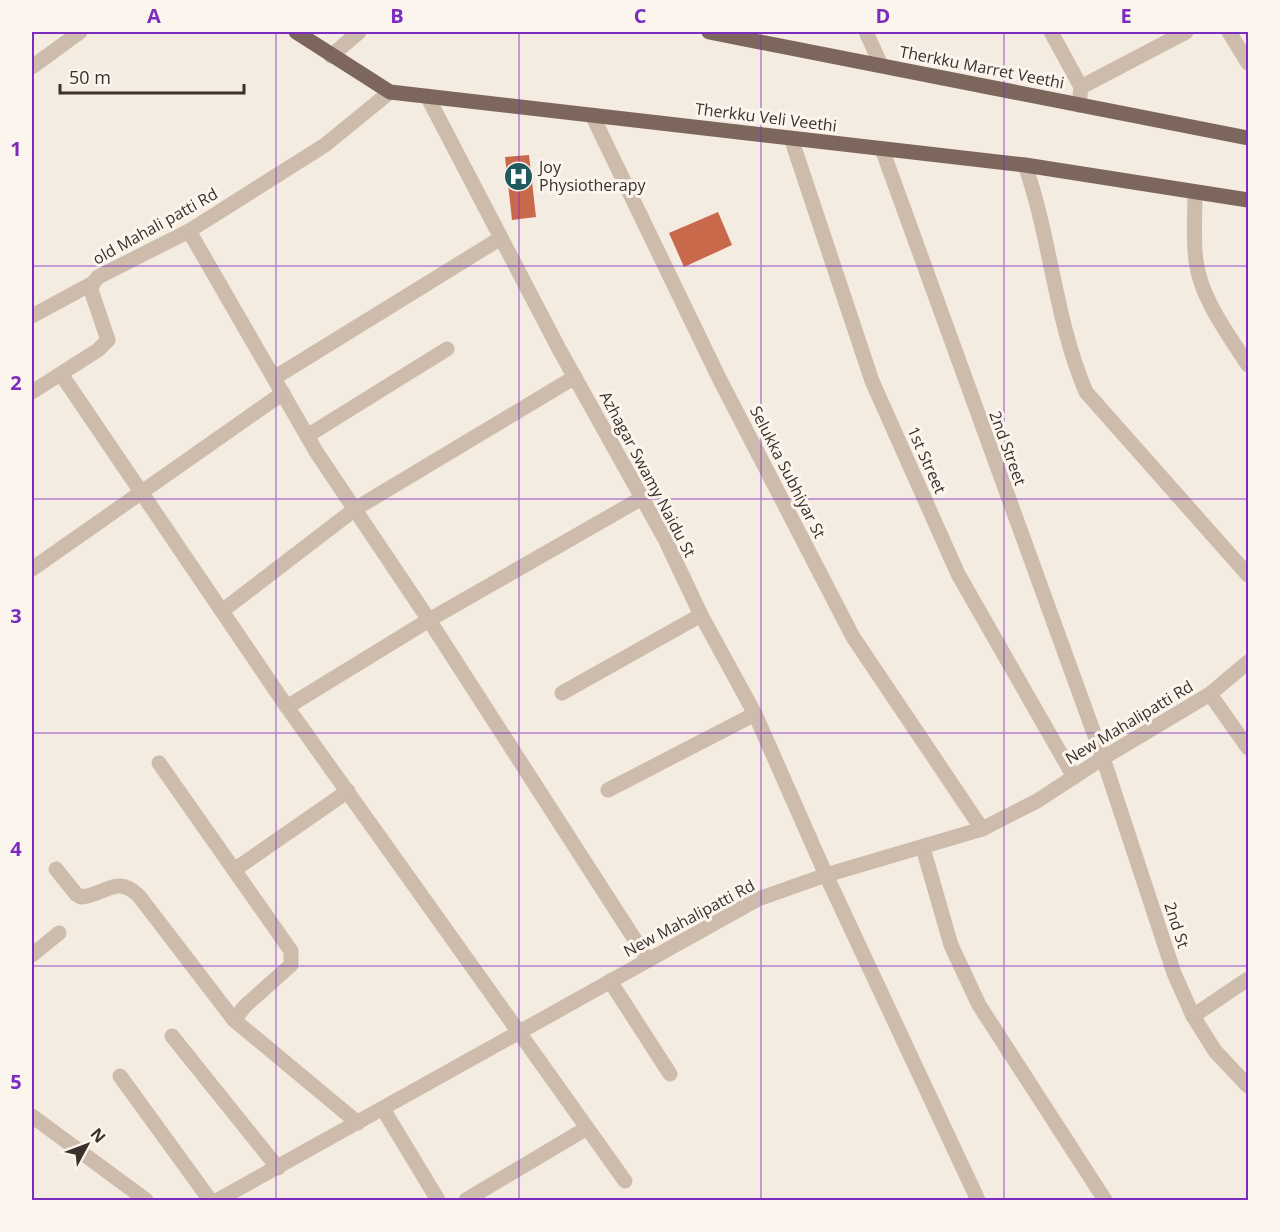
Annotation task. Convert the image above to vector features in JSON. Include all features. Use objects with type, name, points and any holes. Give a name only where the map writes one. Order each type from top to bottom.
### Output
[{"type":"main road","name":"Therkku Veli Veethi","points":[[296,32],[390,92],[1025,165],[1248,200]]},
{"type":"main road","name":"Therkku Marret Veethi","points":[[709,32],[1248,138]]},
{"type":"street","points":[[32,67],[80,32]]},
{"type":"street","points":[[331,56],[359,32]]},
{"type":"street","points":[[866,32],[881,66]]},
{"type":"street","points":[[1051,32],[1081,87],[1079,105]]},
{"type":"street","points":[[1081,87],[1186,32]]},
{"type":"street","points":[[1229,32],[1248,63]]},
{"type":"street","name":"old Mahali patti Rd","points":[[32,392],[104,345],[108,340],[91,290],[93,283],[105,272],[189,231],[325,145],[390,92]]},
{"type":"street","name":"Azhagar Swamy Naidu St","points":[[427,96],[575,377],[665,539],[701,615],[754,714],[826,875],[978,1200]]},
{"type":"street","name":"Selukka Subhiyar St","points":[[592,115],[715,370],[853,637],[982,829]]},
{"type":"street","name":"1st Street","points":[[791,138],[877,392],[958,574],[1074,777]]},
{"type":"street","name":"2nd Street","points":[[882,149],[1103,759]]},
{"type":"street","points":[[1025,165],[1036,198],[1073,362],[1086,392],[1248,576]]},
{"type":"street","points":[[1195,192],[1196,264],[1203,288],[1248,365]]},
{"type":"street","points":[[189,231],[307,436],[429,620],[648,960]]},
{"type":"street","points":[[274,378],[501,238]]},
{"type":"street","points":[[32,316],[93,283]]},
{"type":"street","points":[[307,436],[447,349]]},
{"type":"street","points":[[61,374],[287,707],[625,1181]]},
{"type":"street","points":[[222,611],[354,509],[575,377]]},
{"type":"street","points":[[32,569],[283,393]]},
{"type":"street","points":[[287,707],[429,620],[642,498]]},
{"type":"street","points":[[562,693],[701,615]]},
{"type":"street","name":"New Mahalipatti Rd","points":[[218,1200],[758,899],[826,875],[982,829],[1037,801],[1210,694],[1248,662]]},
{"type":"street","points":[[1210,694],[1248,748]]},
{"type":"street","points":[[608,790],[754,714]]},
{"type":"street","name":"2nd St","points":[[1103,759],[1174,973],[1193,1016],[1215,1051],[1248,1086]]},
{"type":"street","points":[[159,763],[293,957],[291,965],[245,1006],[234,1020]]},
{"type":"street","points":[[234,870],[348,791]]},
{"type":"street","points":[[923,848],[951,945],[980,1005],[1105,1200]]},
{"type":"street","points":[[56,869],[81,897],[116,885],[130,887],[146,904],[234,1020],[358,1123]]},
{"type":"street","points":[[32,955],[59,933]]},
{"type":"street","points":[[1193,1016],[1248,979]]},
{"type":"street","points":[[610,981],[670,1074]]},
{"type":"street","points":[[172,1036],[278,1168]]},
{"type":"street","points":[[120,1076],[210,1200]]},
{"type":"street","points":[[383,1109],[438,1200]]},
{"type":"street","points":[[32,1116],[146,1200]]},
{"type":"street","points":[[466,1200],[587,1128]]},
{"type":"building","points":[[529,155],[536,217],[512,220],[505,157]]},
{"type":"building","points":[[718,212],[732,245],[684,267],[669,233]]},
{"type":"place","name":"Joy Physiotherapy","points":[[518,176]]}]
